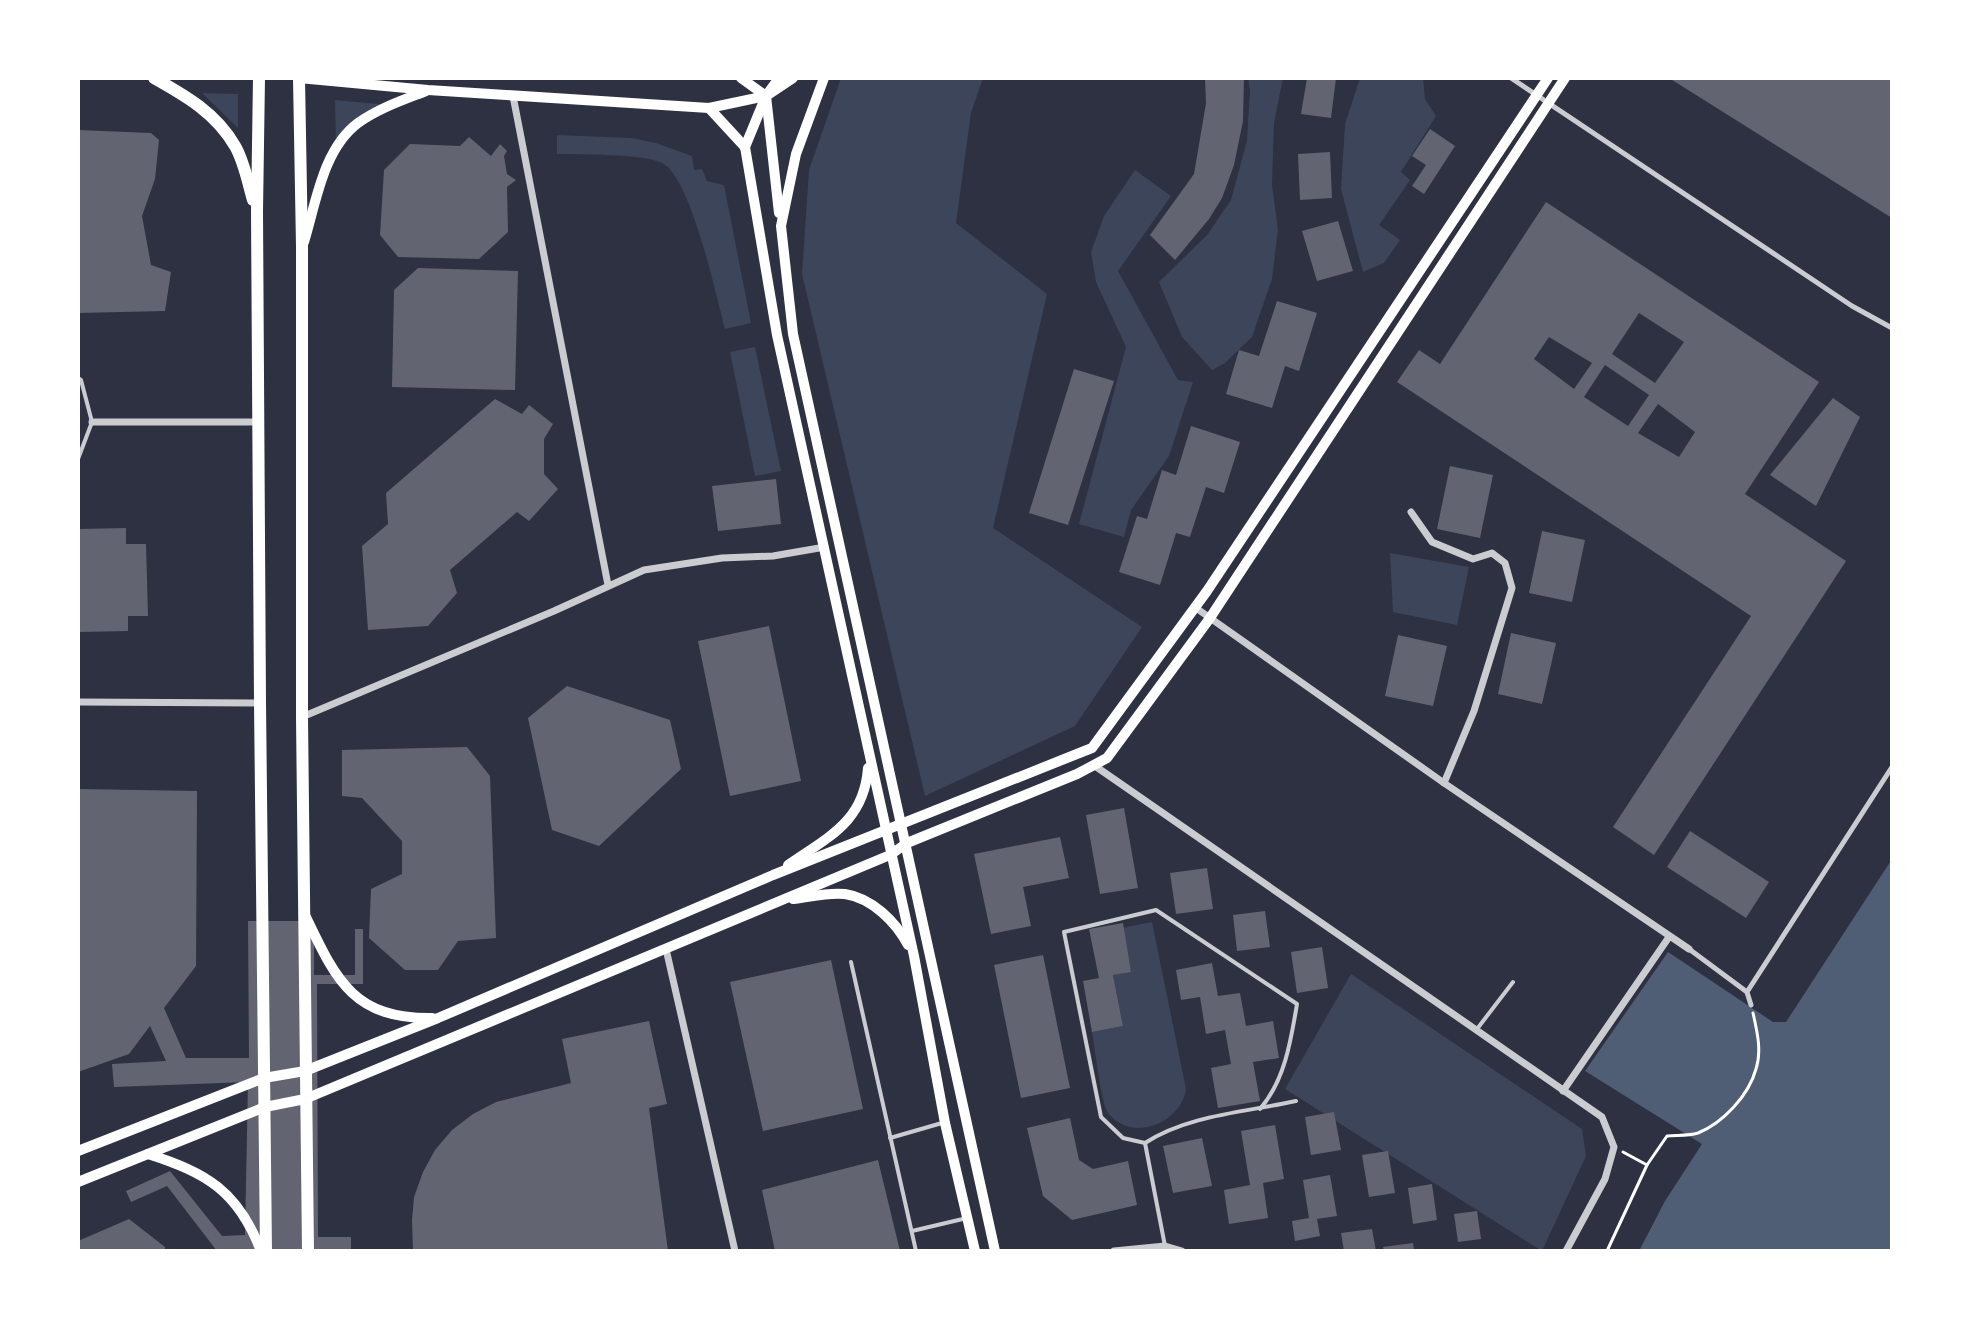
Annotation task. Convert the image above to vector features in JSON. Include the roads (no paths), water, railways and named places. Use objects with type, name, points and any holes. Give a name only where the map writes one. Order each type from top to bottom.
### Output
[{"type":"main road","points":[[154,78],[195,101],[236,147],[257,211]]},
{"type":"main road","points":[[259,78],[257,211],[264,1251]]},
{"type":"main road","points":[[308,1251],[302,717],[302,247],[298,78],[428,90],[709,108],[766,96],[793,78]]},
{"type":"main road","points":[[741,78],[766,96],[793,334],[995,1251]]},
{"type":"main road","points":[[779,78],[766,96],[745,147],[777,335],[914,956],[945,1123],[975,1251]]},
{"type":"main road","points":[[781,226],[796,154],[824,78]]},
{"type":"main road","points":[[78,1151],[264,1078],[305,1071],[438,1018],[773,875],[1092,748],[1196,608],[1548,78]]},
{"type":"main road","points":[[78,1182],[265,1107],[305,1099],[890,855],[907,843],[1095,766],[1107,758],[1210,618],[1565,78]]},
{"type":"main road","points":[[302,247],[325,170],[337,147],[356,125],[389,105],[428,90]]},
{"type":"main road","points":[[709,108],[745,147]]},
{"type":"main road","points":[[773,875],[826,839],[852,815],[863,799],[870,755]]},
{"type":"main road","points":[[1079,755],[1095,766]]},
{"type":"main road","points":[[783,900],[828,894],[858,898],[893,923],[914,956]]},
{"type":"main road","points":[[304,913],[342,986],[376,1009],[401,1017],[438,1018]]},
{"type":"main road","points":[[148,1154],[187,1167],[220,1187],[252,1226],[264,1251]]},
{"type":"street","points":[[1511,78],[1852,306],[1892,328]]},
{"type":"street","points":[[513,96],[608,585]]},
{"type":"street","points":[[92,422],[259,422]]},
{"type":"street","points":[[1411,512],[1432,542],[1473,559],[1492,553],[1505,563],[1512,588],[1474,711],[1444,783]]},
{"type":"street","points":[[302,717],[644,570],[825,547]]},
{"type":"street","points":[[1196,608],[1444,783],[1689,949],[1747,992],[1751,1005]]},
{"type":"street","points":[[78,702],[260,703]]},
{"type":"street","points":[[1095,766],[1602,1117],[1614,1147],[1605,1179],[1566,1251]]},
{"type":"street","points":[[1747,992],[1892,767]]},
{"type":"street","points":[[1563,1091],[1669,937]]},
{"type":"street","points":[[666,949],[735,1251]]},
{"type":"street","points":[[1114,1251],[1165,1246],[1182,1251]]},
{"type":"lane","points":[[78,378],[92,422],[78,459]]},
{"type":"lane","points":[[1260,1109],[1272,1096],[1289,1049],[1297,1004],[1156,910],[1064,932],[1101,1117],[1123,1138],[1145,1143],[1161,1132],[1180,1125],[1260,1109],[1296,1101]]},
{"type":"lane","points":[[851,962],[916,1251]]},
{"type":"lane","points":[[1475,1031],[1513,982]]},
{"type":"lane","points":[[890,1138],[945,1123]]},
{"type":"lane","points":[[1145,1143],[1165,1246]]},
{"type":"lane","points":[[912,1231],[967,1218]]}]
